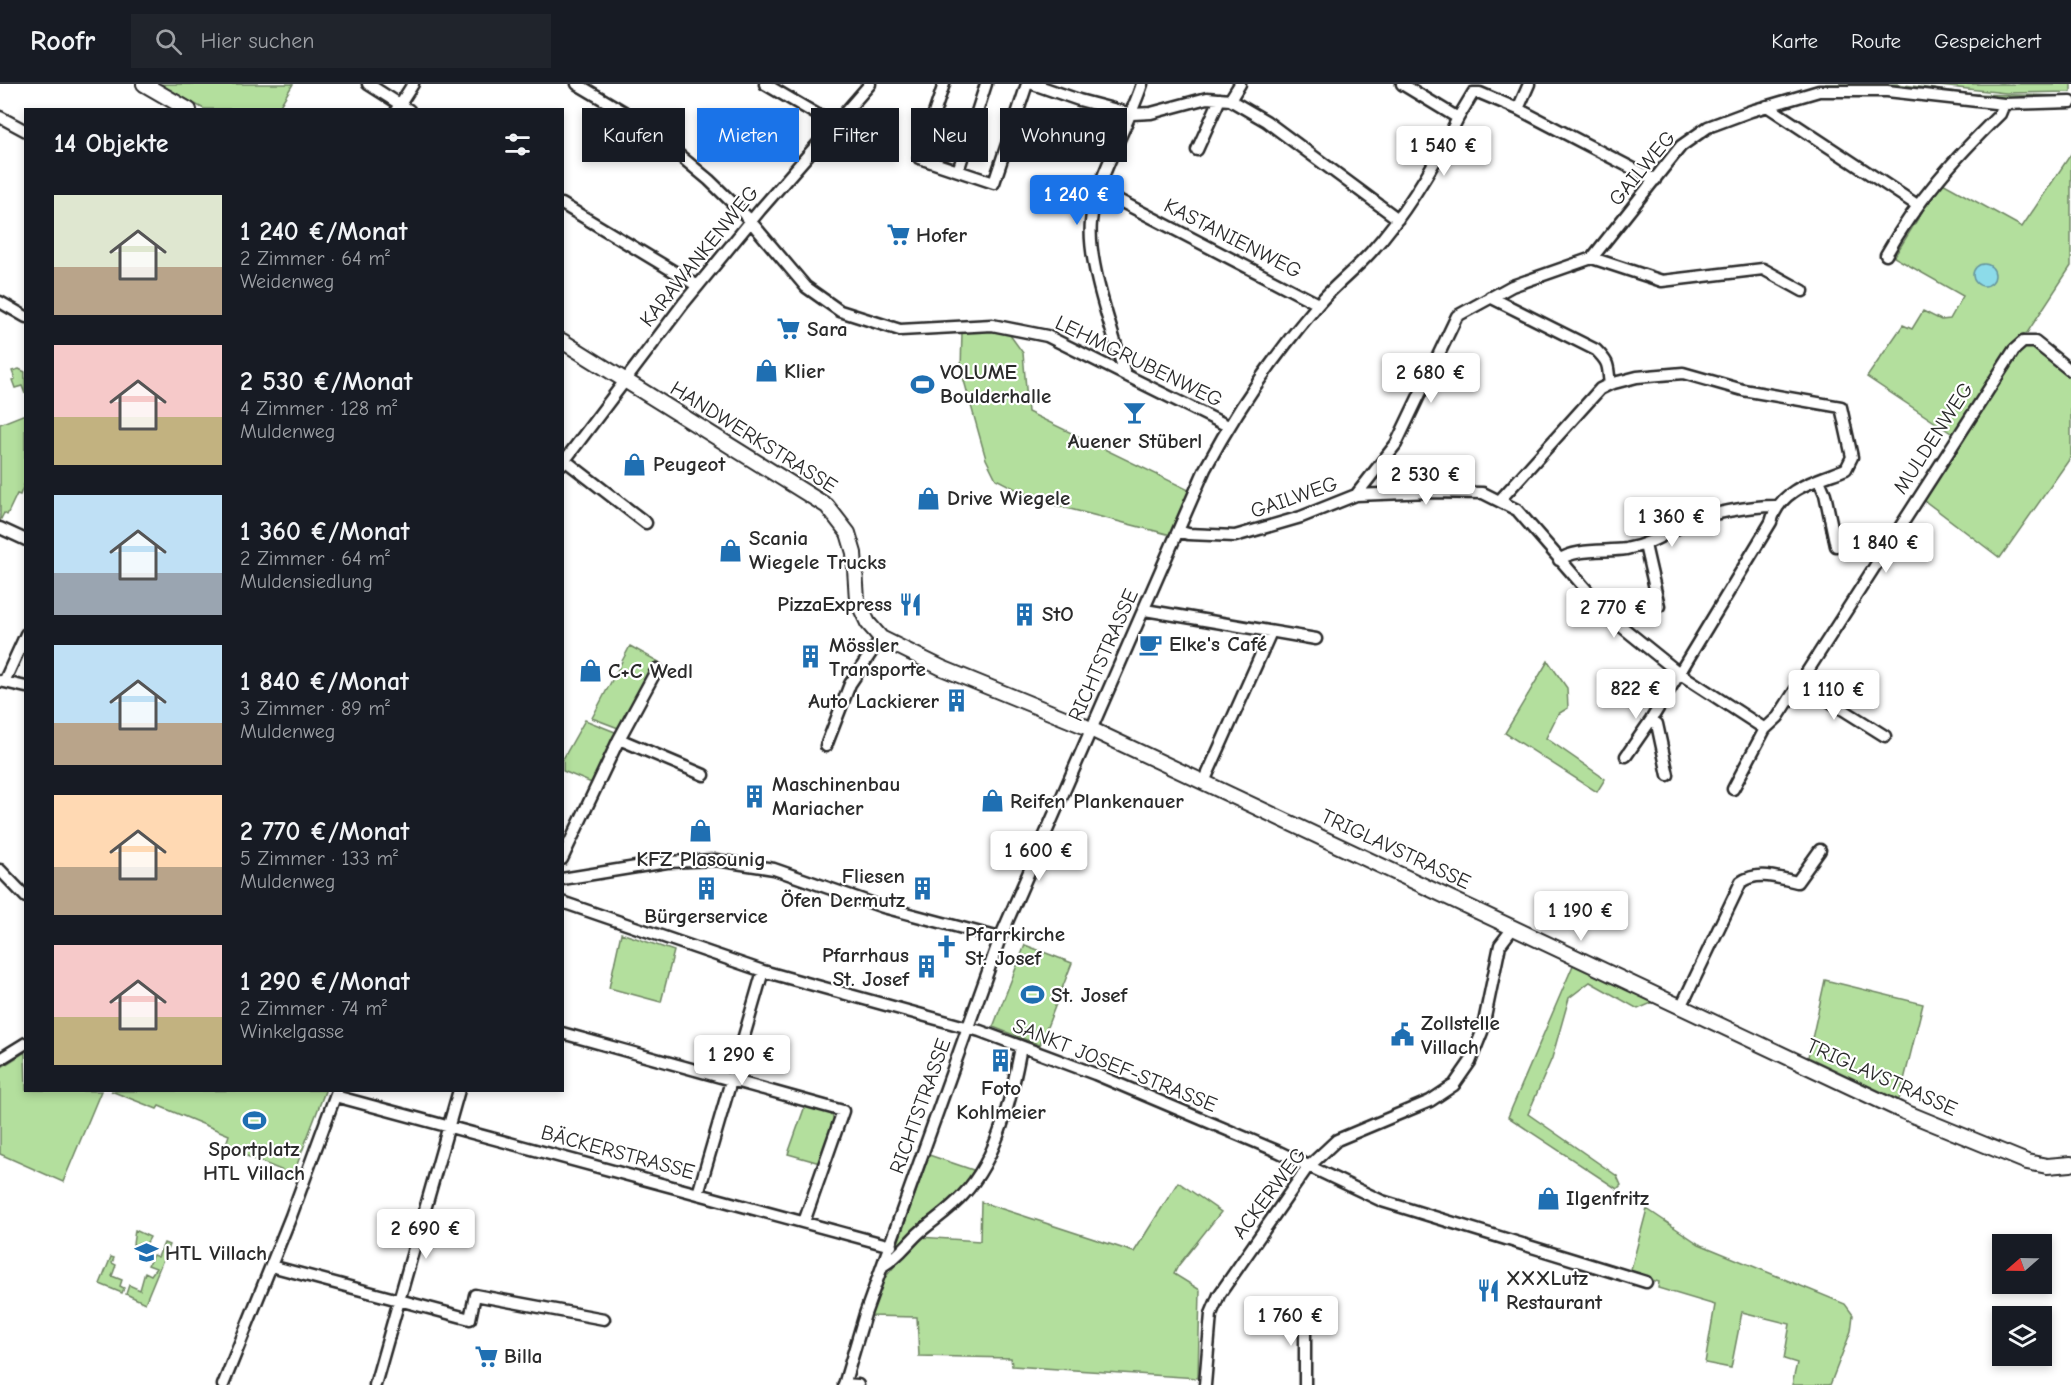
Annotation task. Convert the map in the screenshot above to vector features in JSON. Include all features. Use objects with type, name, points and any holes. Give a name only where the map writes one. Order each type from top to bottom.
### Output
[{"type":"street","points":[[144,84],[186,108]]},
{"type":"street","points":[[368,84],[402,108],[413,84]]},
{"type":"street","name":"LEHMGRUBENWEG","points":[[578,84],[636,119],[709,180],[751,221],[806,287],[840,311],[900,330],[992,325],[1047,336],[1228,426]]},
{"type":"street","points":[[765,84],[811,111]]},
{"type":"street","name":"KARAWANKENWEG","points":[[850,108],[870,84]]},
{"type":"street","points":[[944,84],[919,158],[994,183],[1027,84]]},
{"type":"street","points":[[958,171],[986,84]]},
{"type":"street","points":[[1033,84],[1079,100],[1132,114],[1151,113],[1207,98],[1225,100],[1266,121],[1398,219]]},
{"type":"street","points":[[1125,374],[1095,267],[1090,222],[1099,190],[1132,114],[1142,84]]},
{"type":"street","points":[[1197,150],[1225,100],[1240,84]]},
{"type":"street","points":[[1402,84],[1458,118]]},
{"type":"street","points":[[1529,84],[1518,109],[1655,180]]},
{"type":"street","name":"GAILWEG","points":[[1178,531],[1188,534],[1235,536],[1301,517],[1356,495],[1396,444],[1457,316],[1490,297],[1547,273],[1592,258],[1681,146],[1708,128],[1818,87],[1887,91],[2004,104],[2071,102]]},
{"type":"street","name":"RICHTSTRASSE","points":[[844,1384],[859,1330],[1000,938],[1178,531],[1228,426],[1275,356],[1318,304],[1371,253],[1398,219],[1433,168],[1473,93],[1480,93],[1518,109]]},
{"type":"street","points":[[1886,255],[1917,205],[1951,162],[2000,114],[2004,104]]},
{"type":"street","points":[[1767,106],[1917,205]]},
{"type":"street","points":[[0,117],[24,130]]},
{"type":"street","name":"KARAWANKENWEG","points":[[646,523],[564,461],[698,286],[811,152]]},
{"type":"street","name":"KASTANIENWEG","points":[[1099,190],[1318,304]]},
{"type":"street","points":[[564,205],[698,286]]},
{"type":"street","points":[[1592,258],[1662,280],[1763,269],[1803,291]]},
{"type":"street","points":[[1490,297],[1596,350],[1608,362],[1610,384]]},
{"type":"street","points":[[1,306],[24,316]]},
{"type":"street","name":"MULDENWEG","points":[[1733,789],[1765,729],[1778,717],[1798,682],[2014,350],[2028,341],[2035,342],[2071,371]]},
{"type":"street","name":"HANDWERKSTRASSE","points":[[564,342],[827,506],[848,533],[854,553],[857,600],[868,623],[881,638],[942,668],[1092,730]]},
{"type":"street","points":[[1500,500],[1600,389],[1610,384],[1638,377],[1683,373],[1743,390],[1841,407],[1852,457],[1851,464],[1846,470],[1797,488],[1775,506],[1771,522],[1651,720],[1626,756]]},
{"type":"street","points":[[1819,480],[1825,494],[1836,546]]},
{"type":"street","points":[[1356,495],[1473,493],[1500,500],[1517,510],[1611,618],[1678,673],[1765,729]]},
{"type":"street","points":[[1559,560],[1567,554],[1609,552],[1645,545],[1695,520],[1762,506],[1775,506]]},
{"type":"street","points":[[0,528],[24,539]]},
{"type":"street","points":[[1645,545],[1659,606]]},
{"type":"street","points":[[1145,610],[1316,639]]},
{"type":"street","points":[[1203,782],[1271,632]]},
{"type":"street","points":[[24,638],[2,681],[24,686]]},
{"type":"street","points":[[826,746],[850,684],[881,638]]},
{"type":"street","points":[[564,855],[619,739],[657,669]]},
{"type":"street","points":[[1798,682],[1885,735]]},
{"type":"street","points":[[1651,720],[1658,724],[1668,775]]},
{"type":"street","name":"TRIGLAVSTRASSE","points":[[1092,730],[1900,1110],[2036,1165],[2071,1164]]},
{"type":"street","points":[[619,739],[704,775]]},
{"type":"street","points":[[1681,1007],[1741,882],[1753,876],[1764,875],[1800,881],[1820,850]]},
{"type":"street","points":[[564,879],[666,862],[716,860],[774,869],[883,907],[1000,938]]},
{"type":"street","points":[[0,870],[24,895]]},
{"type":"street","name":"SANKT JOSEF-STRASSE","points":[[564,904],[763,970],[969,1028],[1095,1074],[1277,1151],[1307,1168],[1382,1201],[1646,1282]]},
{"type":"street","name":"ACKERWEG","points":[[1204,1385],[1211,1314],[1219,1295],[1307,1168],[1337,1140],[1430,1101],[1455,1085],[1470,1062],[1482,1032],[1500,945],[1513,928]]},
{"type":"street","points":[[698,1194],[729,1080],[763,970]]},
{"type":"street","points":[[564,1034],[844,1112],[804,1222]]},
{"type":"street","points":[[0,1059],[24,1044]]},
{"type":"street","name":"RICHTSTRASSE","points":[[884,1265],[894,1260],[919,1233],[963,1196],[974,1182],[986,1162],[1012,1097],[1021,1047]]},
{"type":"street","points":[[375,1385],[458,1092]]},
{"type":"street","points":[[223,1385],[271,1266],[336,1093]]},
{"type":"street","name":"BÄCKERSTRASSE","points":[[336,1093],[448,1127],[891,1246]]},
{"type":"street","points":[[271,1266],[470,1319],[475,1295],[604,1319]]},
{"type":"street","points":[[1305,1308],[1305,1385]]},
{"type":"street","points":[[844,1384],[858,1385]]},
{"type":"green space","points":[[159,84],[293,84],[279,108],[202,108]]},
{"type":"green space","points":[[1825,84],[1897,84],[1971,94],[2071,96],[2071,100],[2010,101]]},
{"type":"green space","points":[[1920,84],[2071,84],[2071,92],[2006,93]]},
{"type":"green space","points":[[2071,154],[2071,266],[2027,333],[2020,336],[1954,435],[1867,377],[1903,325],[1912,329],[1923,311],[1941,320],[1950,319],[1963,296],[1894,257],[1922,212],[1921,204],[1939,181],[2022,227]]},
{"type":"green space","points":[[1007,331],[1023,353],[1028,412],[1193,492],[1175,536],[1039,501],[996,479],[986,459],[961,370],[962,332]]},
{"type":"green space","points":[[2034,345],[2071,374],[2071,457],[2000,558],[1921,498],[2014,356],[2024,346]]},
{"type":"green space","points":[[19,369],[24,372],[24,391],[22,386],[15,388],[12,371]]},
{"type":"green space","points":[[24,414],[24,485],[7,515],[4,513],[0,521],[0,424]]},
{"type":"green space","points":[[630,646],[659,662],[621,729],[592,718]]},
{"type":"green space","points":[[1548,661],[1567,688],[1568,708],[1558,714],[1546,738],[1605,779],[1597,792],[1505,733]]},
{"type":"green space","points":[[585,720],[620,734],[594,784],[564,771],[564,757]]},
{"type":"green space","points":[[621,933],[674,951],[661,1002],[609,988]]},
{"type":"green space","name":"St. Josef","points":[[1025,945],[1072,963],[1040,1045],[993,1027]]},
{"type":"green space","points":[[1574,963],[1654,1002],[1638,1009],[1590,982],[1569,998],[1552,1058],[1528,1114],[1617,1176],[1621,1185],[1617,1189],[1508,1117]]},
{"type":"green space","points":[[1825,980],[1923,1004],[1899,1100],[1808,1057]]},
{"type":"green space","points":[[24,1053],[24,1092],[101,1092],[63,1182],[0,1154],[0,1068]]},
{"type":"green space","name":"Sportplatz HTL Villach","points":[[114,1092],[324,1092],[293,1175],[225,1147],[229,1135],[159,1106],[157,1109]]},
{"type":"green space","points":[[805,1106],[831,1114],[835,1122],[820,1163],[788,1154]]},
{"type":"green space","points":[[929,1155],[976,1171],[969,1183],[902,1248],[897,1246]]},
{"type":"green space","points":[[1178,1182],[1221,1212],[1174,1274],[1200,1290],[1198,1378],[1012,1366],[1011,1358],[919,1356],[917,1317],[870,1316],[882,1281],[919,1237],[980,1241],[981,1202],[1134,1252]]},
{"type":"green space","points":[[1647,1209],[1699,1244],[1845,1304],[1853,1315],[1851,1331],[1830,1385],[1792,1385],[1797,1363],[1784,1359],[1790,1324],[1742,1312],[1731,1368],[1705,1363],[1715,1305],[1658,1288],[1659,1282],[1630,1273]]},
{"type":"green space","points":[[135,1230],[150,1237],[145,1246],[138,1243],[137,1246],[133,1244]]},
{"type":"green space","points":[[164,1243],[169,1245],[145,1303],[126,1294],[129,1285],[140,1290],[145,1272],[151,1275],[156,1268],[148,1265],[153,1255],[158,1257]]},
{"type":"green space","points":[[111,1257],[114,1258],[112,1263],[116,1265],[112,1276],[122,1280],[120,1286],[124,1288],[122,1293],[100,1284]]},
{"type":"water","points":[[1984,264],[1992,267],[1995,275],[1992,283],[1984,286],[1976,283],[1973,275],[1976,267]]},
{"type":"place","name":"Hofer","points":[[898,235]]},
{"type":"place","name":"Sara","points":[[789,329]]},
{"type":"place","name":"Klier","points":[[766,371]]},
{"type":"place","name":"VOLUME Boulderhalle","points":[[922,384]]},
{"type":"place","name":"Auener Stüberl","points":[[1135,413]]},
{"type":"place","name":"Peugeot","points":[[635,464]]},
{"type":"place","name":"Drive Wiegele","points":[[929,498]]},
{"type":"place","name":"Scania Wiegele Trucks","points":[[731,550]]},
{"type":"place","name":"PizzaExpress","points":[[910,604]]},
{"type":"place","name":"StO","points":[[1024,614]]},
{"type":"place","name":"Elke's Café","points":[[1151,644]]},
{"type":"place","name":"Mössler Transporte","points":[[811,657]]},
{"type":"place","name":"C+C Wedl","points":[[590,671]]},
{"type":"place","name":"Auto Lackierer","points":[[957,701]]},
{"type":"place","name":"Maschinenbau Mariacher","points":[[754,796]]},
{"type":"place","name":"Reifen Plankenauer","points":[[992,801]]},
{"type":"place","name":"KFZ Plasounig","points":[[701,831]]},
{"type":"place","name":"Bürgerservice","points":[[706,888]]},
{"type":"place","name":"Fliesen Öfen Dermutz","points":[[923,888]]},
{"type":"place","name":"Pfarrkirche St. Josef","points":[[947,946]]},
{"type":"place","name":"Pfarrhaus St. Josef","points":[[927,967]]},
{"type":"place","name":"St. Josef","points":[[1033,995]]},
{"type":"place","name":"Zollstelle Villach","points":[[1403,1035]]},
{"type":"place","name":"Foto Kohlmeier","points":[[1001,1060]]},
{"type":"place","name":"Sportplatz HTL Villach","points":[[254,1121]]},
{"type":"place","name":"Ilgenfritz","points":[[1548,1198]]},
{"type":"place","name":"HTL Villach","points":[[147,1253]]},
{"type":"place","name":"XXXLutz Restaurant","points":[[1488,1290]]},
{"type":"place","name":"Billa","points":[[486,1356]]}]
